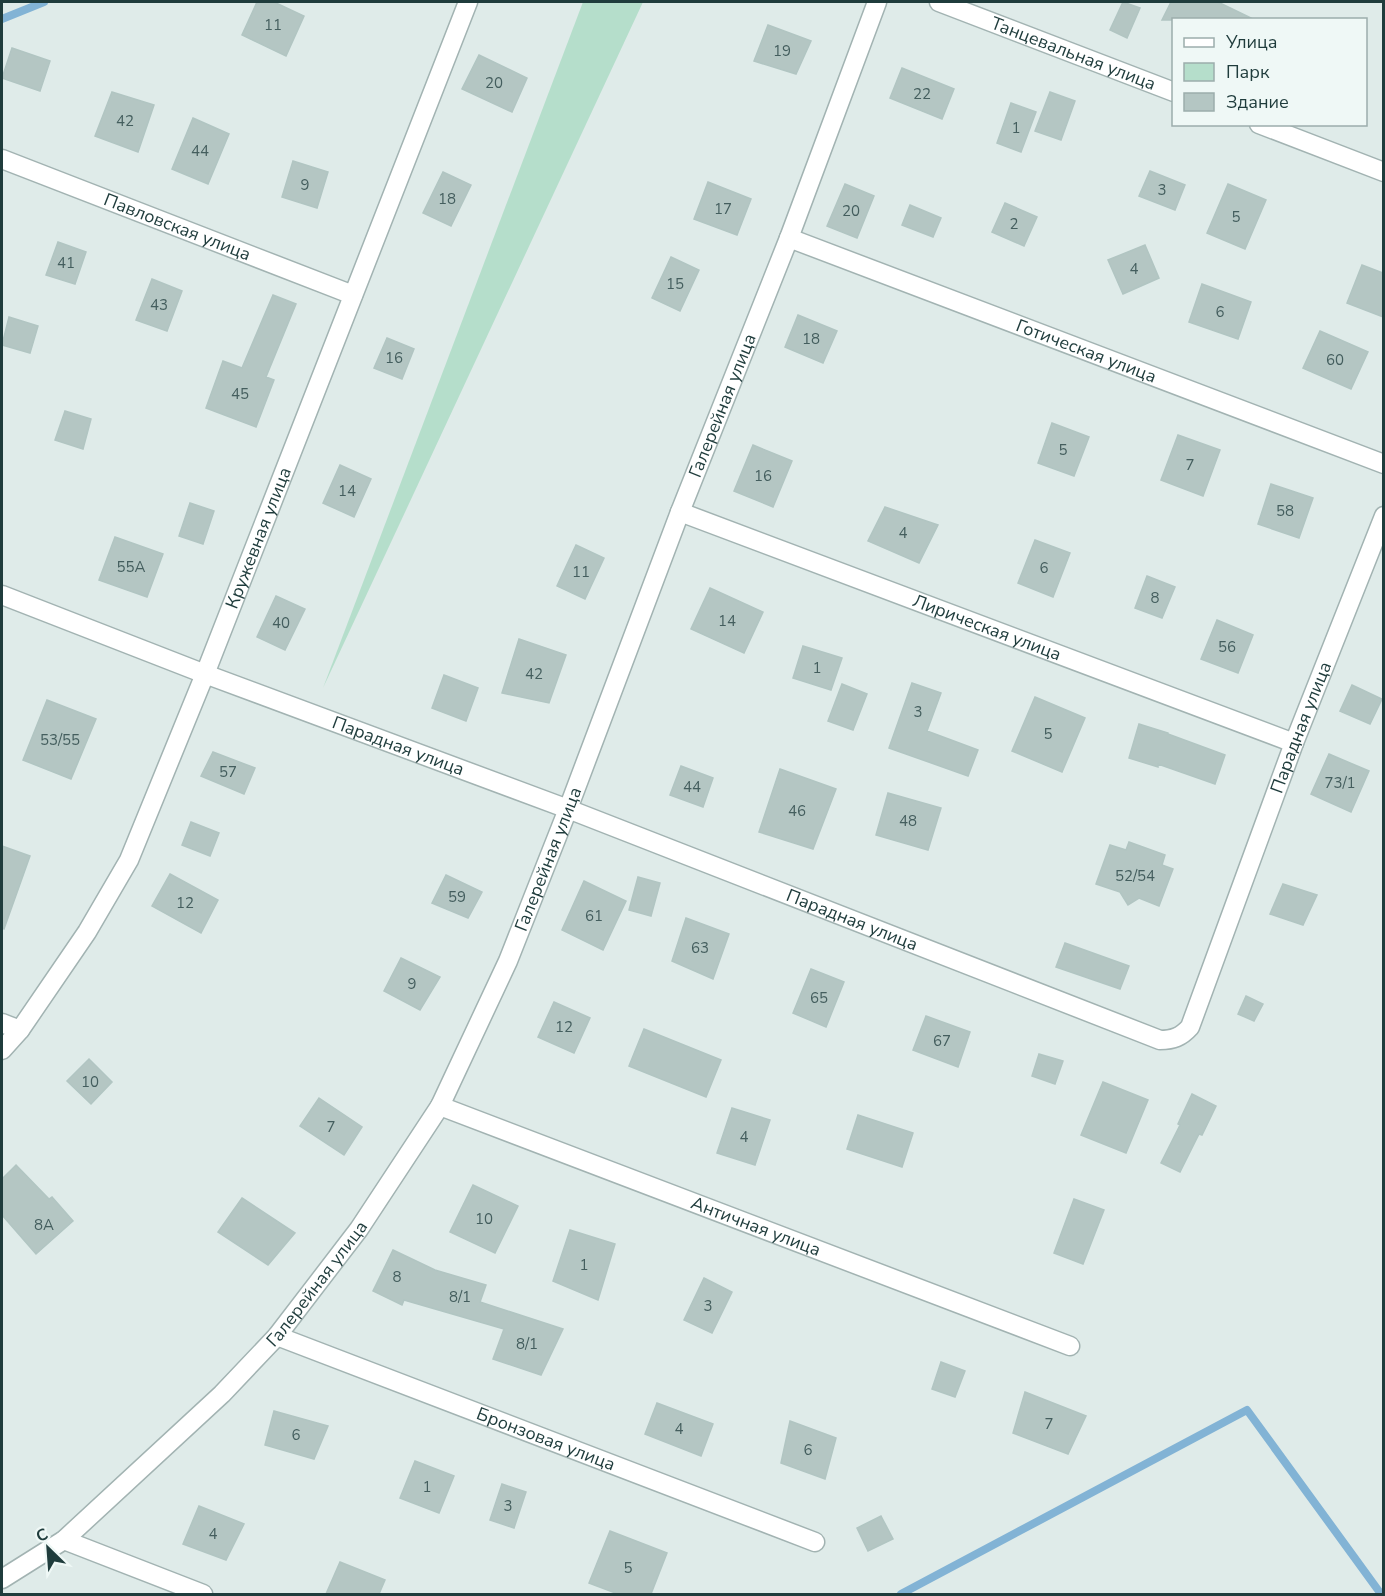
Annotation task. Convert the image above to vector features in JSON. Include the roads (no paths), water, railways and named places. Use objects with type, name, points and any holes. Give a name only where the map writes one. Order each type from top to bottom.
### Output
[{"type":"street","name":"Кружевная улица","points":[[2,1050],[20,1030],[87,932],[129,860],[205,674],[468,2]]},
{"type":"street","name":"Галерейная улица","points":[[2,1579],[64,1540],[222,1394],[277,1336],[359,1229],[440,1106],[508,961],[680,512],[789,238],[877,2]]},
{"type":"street","name":"Танцевальная улица","points":[[939,2],[1172,92]]},
{"type":"street","points":[[1264,126],[1383,172]]},
{"type":"street","name":"Павловская улица","points":[[2,159],[353,295]]},
{"type":"street","name":"Готическая улица","points":[[789,238],[1383,464]]},
{"type":"street","name":"Лирическая улица","points":[[680,512],[1294,743]]},
{"type":"street","name":"Парадная улица","points":[[2,595],[205,674],[568,808],[1160,1040],[1168,1040],[1184,1034],[1190,1027],[1294,743],[1383,516]]},
{"type":"street","points":[[2,1023],[20,1030]]},
{"type":"street","name":"Античная улица","points":[[440,1106],[1070,1346]]},
{"type":"street","name":"Бронзовая улица","points":[[277,1336],[815,1542]]},
{"type":"street","points":[[64,1540],[203,1594]]},
{"type":"waterway","points":[[2,19],[44,2]]},
{"type":"waterway","points":[[901,1594],[1247,1410],[1381,1594]]}]
